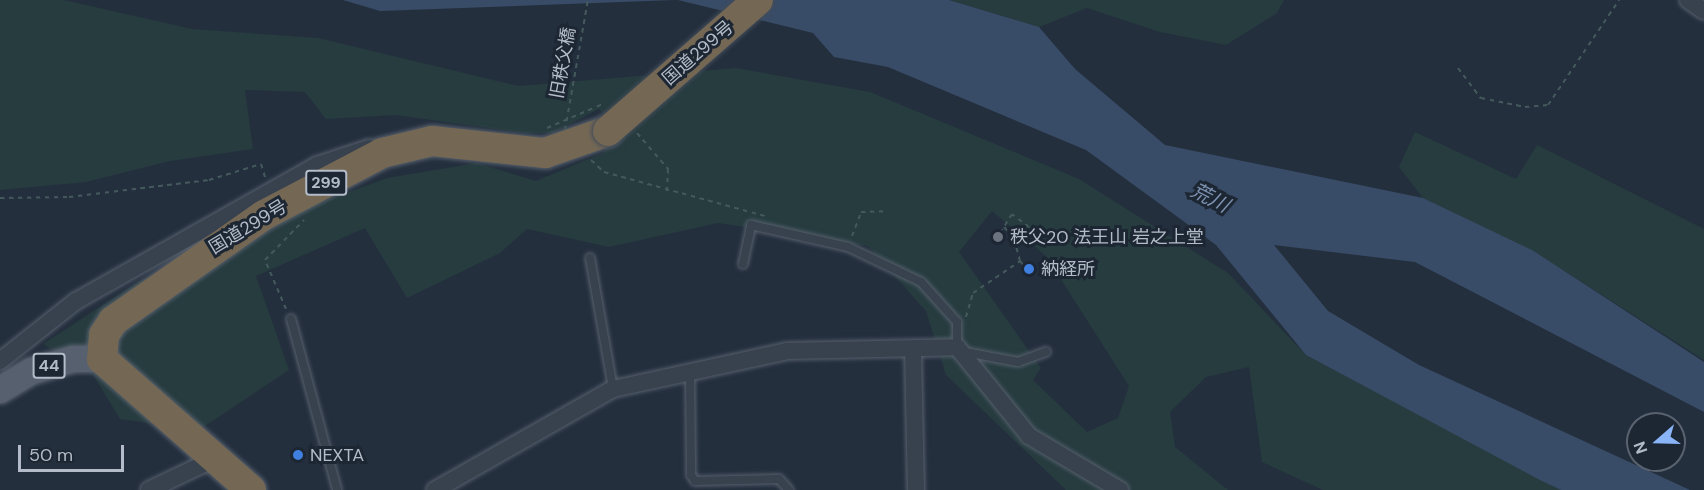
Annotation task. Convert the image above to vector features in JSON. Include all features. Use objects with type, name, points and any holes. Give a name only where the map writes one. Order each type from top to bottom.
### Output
[{"type":"highway","name":"国道299号","points":[[102,359],[104,335],[113,321],[197,257],[382,153],[432,141],[568,142],[608,131],[758,0]]},
{"type":"highway","points":[[102,359],[251,490]]},
{"type":"main road","name":"44","points":[[0,390],[32,371],[73,359],[102,359]]},
{"type":"street","points":[[1688,0],[1704,11]]},
{"type":"street","points":[[0,361],[76,301],[317,165],[394,141],[432,141]]},
{"type":"street","points":[[435,490],[613,389],[690,369],[788,351],[961,349],[1029,436],[1120,490]]},
{"type":"street","points":[[913,350],[916,490]]},
{"type":"street","points":[[149,490],[214,459]]},
{"type":"lane","points":[[743,264],[751,225],[848,247],[921,282],[957,322],[961,349],[1018,362],[1046,352]]},
{"type":"lane","points":[[590,258],[613,389]]},
{"type":"lane","points":[[291,319],[337,490]]},
{"type":"lane","points":[[690,369],[691,475],[695,481],[779,479],[789,490]]},
{"type":"path","name":"旧秩父橋","points":[[568,142],[588,0]]},
{"type":"path","points":[[1458,68],[1481,98],[1525,107],[1548,105],[1619,0]]},
{"type":"path","points":[[568,142],[604,172],[763,212],[788,233]]},
{"type":"path","points":[[0,198],[69,197],[209,180],[261,164],[270,192]]},
{"type":"path","points":[[848,247],[861,212],[885,211]]},
{"type":"path","points":[[291,319],[266,260],[314,213]]},
{"type":"path","points":[[1014,238],[1029,227],[1012,214],[1003,228],[1014,238],[1020,261],[1024,267]]},
{"type":"path","points":[[965,324],[972,293],[1020,261]]},
{"type":"green space","points":[[0,0],[64,0],[192,29],[318,38],[518,86],[736,68],[870,92],[1079,179],[1228,273],[1306,355],[1561,490],[1323,490],[1262,462],[1249,367],[1206,377],[1170,412],[1175,447],[1228,490],[1066,490],[946,375],[926,311],[868,246],[718,223],[609,247],[527,229],[500,253],[407,298],[365,228],[256,276],[289,370],[199,430],[120,419],[92,373],[43,344],[141,280],[300,210],[387,178],[477,163],[536,181],[603,153],[619,135],[599,109],[553,133],[524,133],[396,115],[326,119],[305,92],[245,90],[253,149],[170,161],[86,182],[0,190]],"holes":[[[992,211],[1046,256],[1129,386],[1118,418],[1087,432],[1033,380],[1041,368],[959,252]]]},
{"type":"green space","points":[[949,0],[1284,0],[1277,13],[1226,45],[1160,32],[1087,8],[1039,27]]},
{"type":"green space","points":[[1415,132],[1516,179],[1537,145],[1704,229],[1704,360],[1569,274],[1423,198],[1399,167]]},
{"type":"water","points":[[343,0],[674,0],[380,11]]},
{"type":"water","name":"荒川","points":[[678,0],[949,0],[1039,27],[1075,69],[1165,145],[1423,198],[1532,250],[1704,362],[1704,412],[1415,262],[1274,245],[1328,311],[1419,365],[1626,460],[1626,472],[1651,472],[1690,490],[1561,490],[1540,480],[1306,355],[1216,245],[1086,150],[888,67],[834,57],[813,33]]},
{"type":"place","name":"秩父20 法王山 岩之上堂","points":[[998,237]]},
{"type":"place","name":"納経所","points":[[1029,269]]},
{"type":"place","name":"NEXTA","points":[[298,455]]}]
